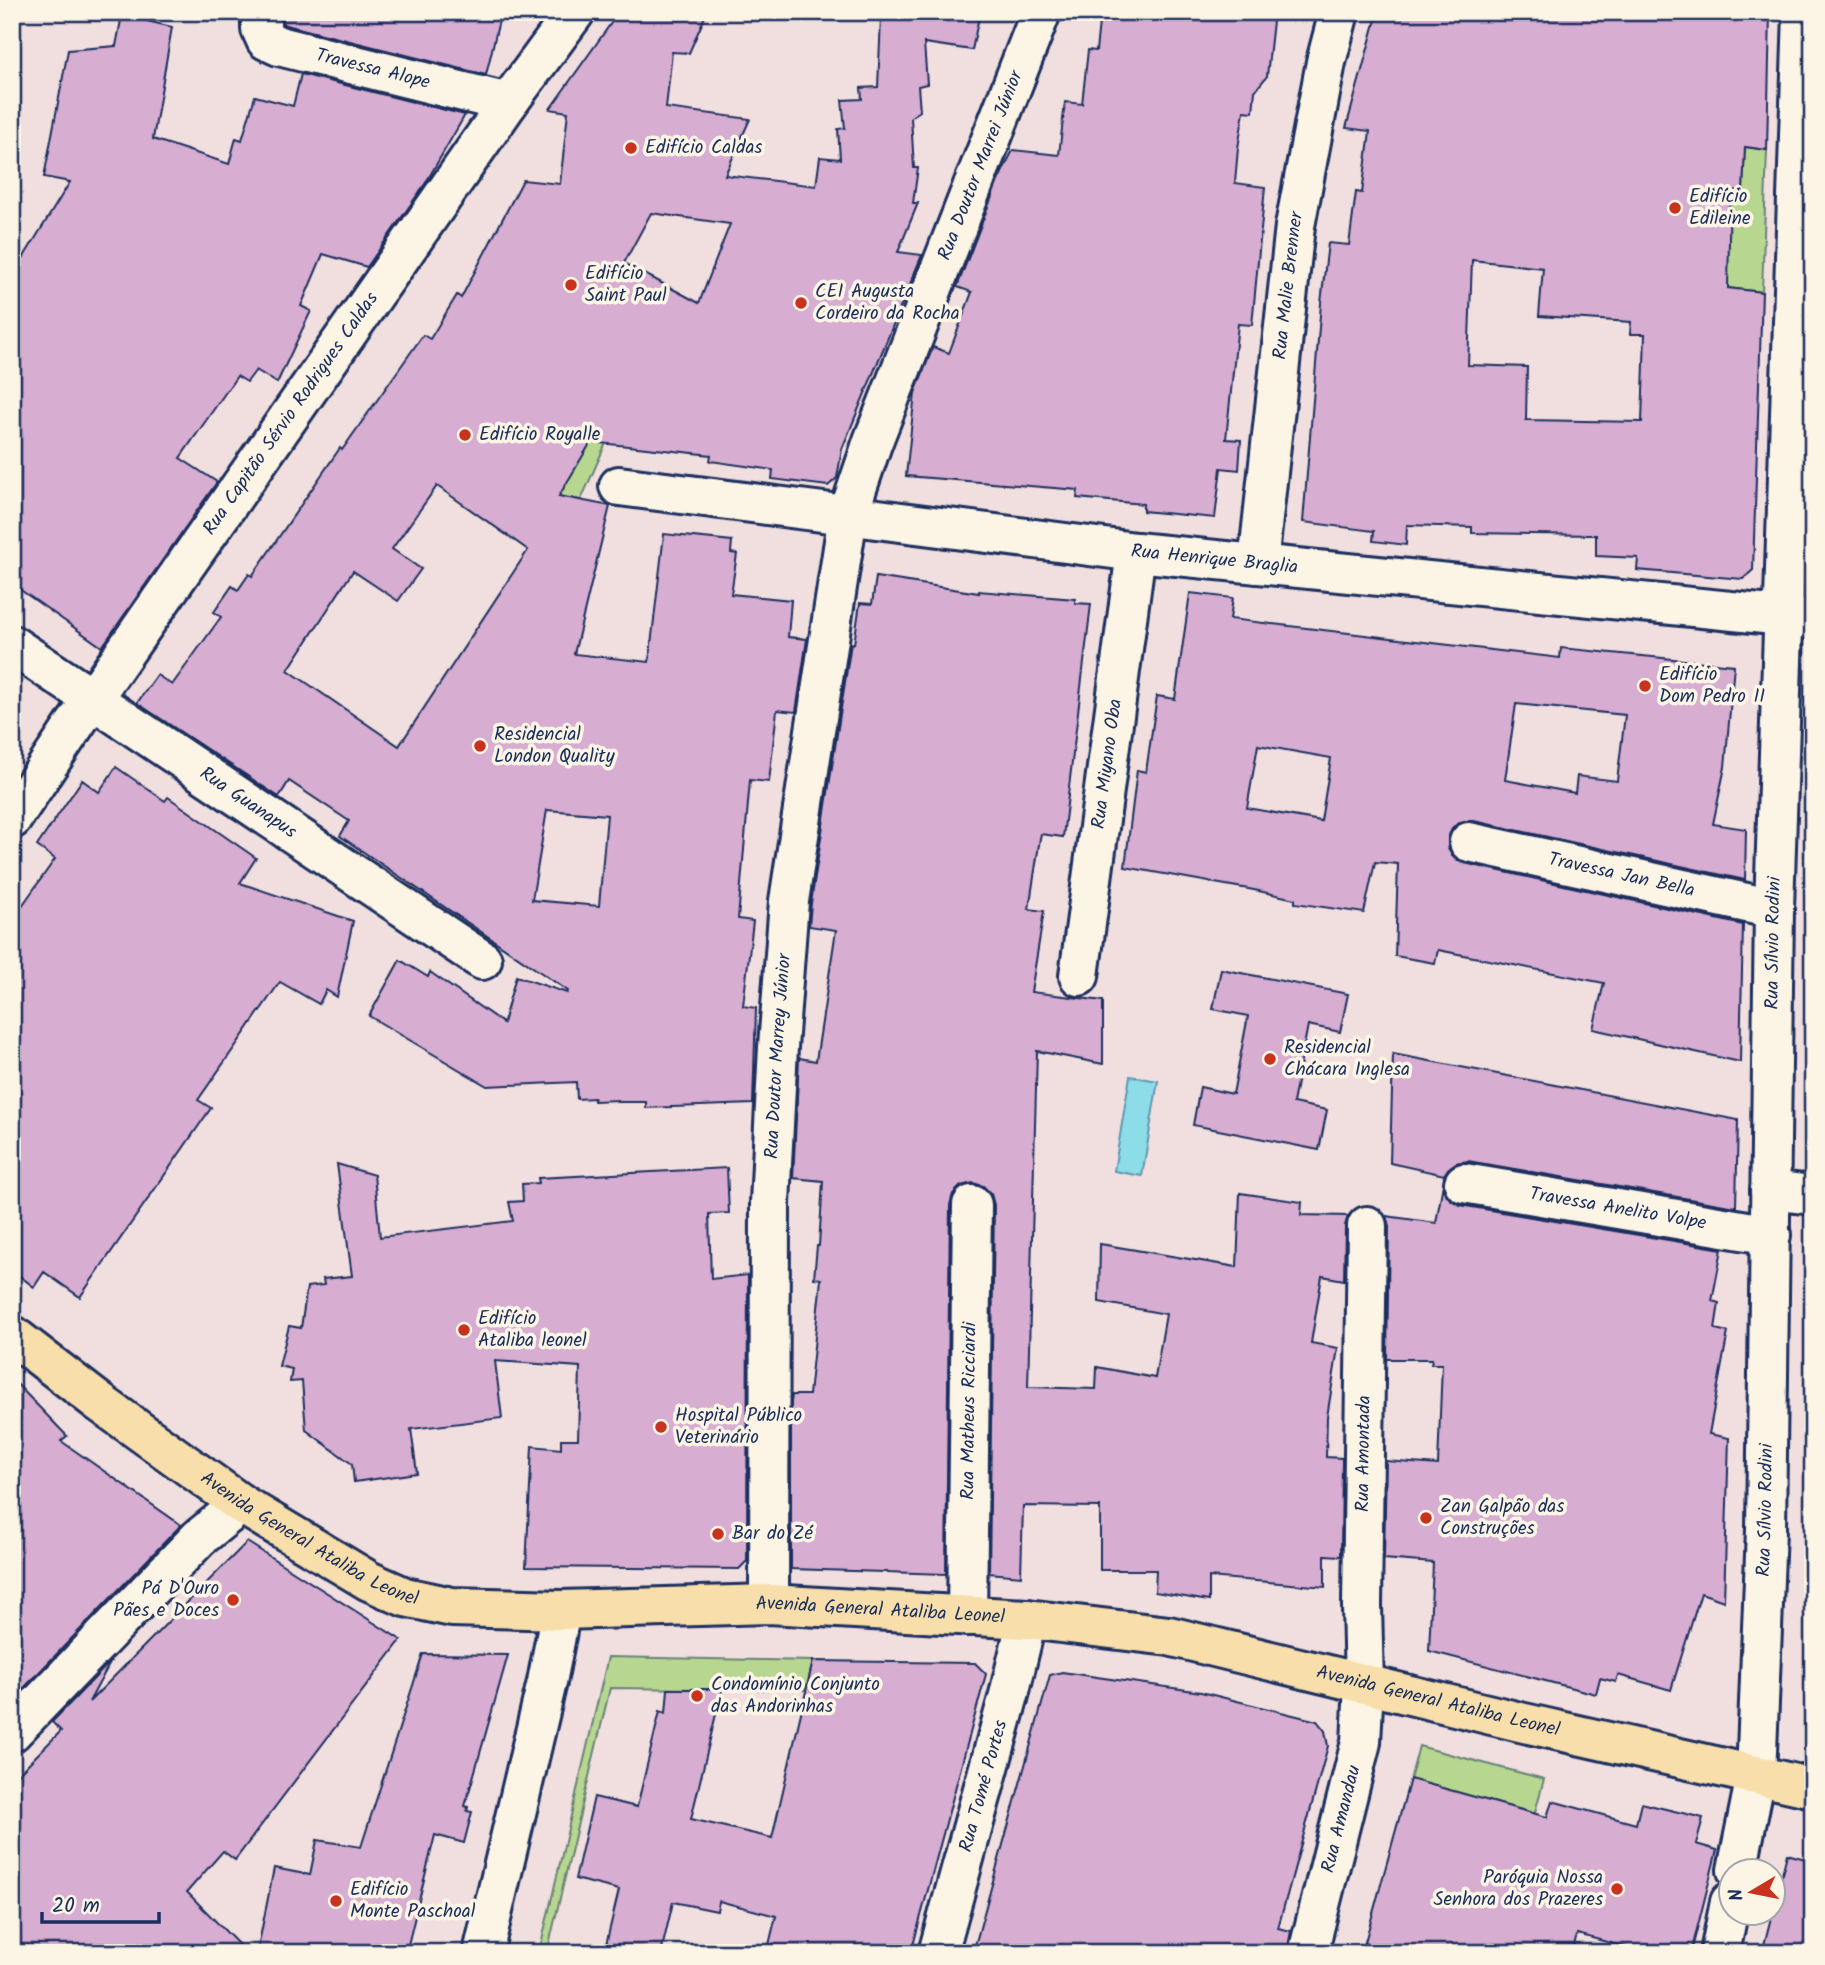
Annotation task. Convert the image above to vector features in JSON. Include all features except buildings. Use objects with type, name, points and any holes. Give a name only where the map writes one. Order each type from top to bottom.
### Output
[{"type":"main road","name":"Avenida General Ataliba Leonel","points":[[12,1335],[99,1402],[241,1504],[369,1581],[405,1597],[452,1607],[561,1610],[769,1604],[1027,1619],[1169,1636],[1813,1788]]},
{"type":"street","name":"Travessa Alope","points":[[261,12],[261,29],[266,40],[279,46],[508,103]]},
{"type":"street","name":"Rua Capitão Sérvio Rodrigues Caldas","points":[[12,819],[92,699],[508,103],[575,12]]},
{"type":"street","name":"Rua Doutor Marrei Júnior","points":[[848,515],[873,441],[1041,12]]},
{"type":"street","name":"Rua Malie Brenner","points":[[1258,564],[1295,226],[1326,62],[1339,12]]},
{"type":"street","name":"Rua Sílvio Rodini","points":[[1740,1856],[1756,1776],[1766,1530],[1774,909],[1798,617],[1803,12]]},
{"type":"street","name":"Rua Henrique Braglia","points":[[618,486],[1136,552],[1798,617]]},
{"type":"street","name":"Rua Doutor Marrey Júnior","points":[[769,1604],[770,1203],[778,1047],[789,901],[848,515]]},
{"type":"street","name":"Rua Miyano Oba","points":[[1079,976],[1136,552]]},
{"type":"street","name":"Rua Guanapus","points":[[12,645],[482,960]]},
{"type":"street","name":"Travessa Jan Bella","points":[[1469,842],[1774,909]]},
{"type":"street","name":"Travessa Anelito Volpe","points":[[1464,1183],[1771,1235]]},
{"type":"street","points":[[1770,1190],[1813,1195]]},
{"type":"street","name":"Rua Matheus Ricciardi","points":[[967,1616],[972,1205]]},
{"type":"street","name":"Rua Amontada","points":[[1364,1684],[1362,1605],[1367,1226]]},
{"type":"street","points":[[12,1732],[199,1538],[241,1504]]},
{"type":"street","points":[[484,1953],[547,1682],[561,1610]]},
{"type":"street","name":"Rua Tomé Portes","points":[[938,1953],[1009,1695],[1027,1619]]},
{"type":"street","name":"Rua Amandau","points":[[1308,1953],[1361,1742],[1364,1684]]},
{"type":"street","points":[[1720,1953],[1726,1926]]},
{"type":"green space","points":[[1745,147],[1767,150],[1762,292],[1727,288],[1730,190],[1743,191]]},
{"type":"green space","points":[[594,437],[606,443],[581,500],[557,496]]},
{"type":"green space","points":[[608,1657],[813,1661],[806,1690],[610,1688],[547,1953],[539,1953]]},
{"type":"green space","points":[[1419,1746],[1544,1779],[1534,1816],[1410,1780]]},
{"type":"water","points":[[1130,1076],[1158,1081],[1142,1176],[1114,1171]]},
{"type":"place","name":"Edifício Caldas","points":[[631,148]]},
{"type":"place","name":"Edifício Edileine","points":[[1675,208]]},
{"type":"place","name":"Edifício Saint Paul","points":[[571,285]]},
{"type":"place","name":"CEI Augusta Cordeiro da Rocha","points":[[801,303]]},
{"type":"place","name":"Edifício Royalle","points":[[465,435]]},
{"type":"place","name":"Edifício Dom Pedro II","points":[[1645,686]]},
{"type":"place","name":"Residencial London Quality","points":[[480,746]]},
{"type":"place","name":"Residencial Chácara Inglesa","points":[[1270,1059]]},
{"type":"place","name":"Edifício Ataliba leonel","points":[[464,1330]]},
{"type":"place","name":"Hospital Público Veterinário","points":[[661,1427]]},
{"type":"place","name":"Zan Galpão das Construções","points":[[1426,1518]]},
{"type":"place","name":"Bar do Zé","points":[[718,1534]]},
{"type":"place","name":"Pá D'Ouro Pães e Doces","points":[[233,1600]]},
{"type":"place","name":"Condomínio Conjunto das Andorinhas","points":[[697,1696]]},
{"type":"place","name":"Paróquia Nossa Senhora dos Prazeres","points":[[1617,1889]]},
{"type":"place","name":"Edifício Monte Paschoal","points":[[336,1901]]}]
